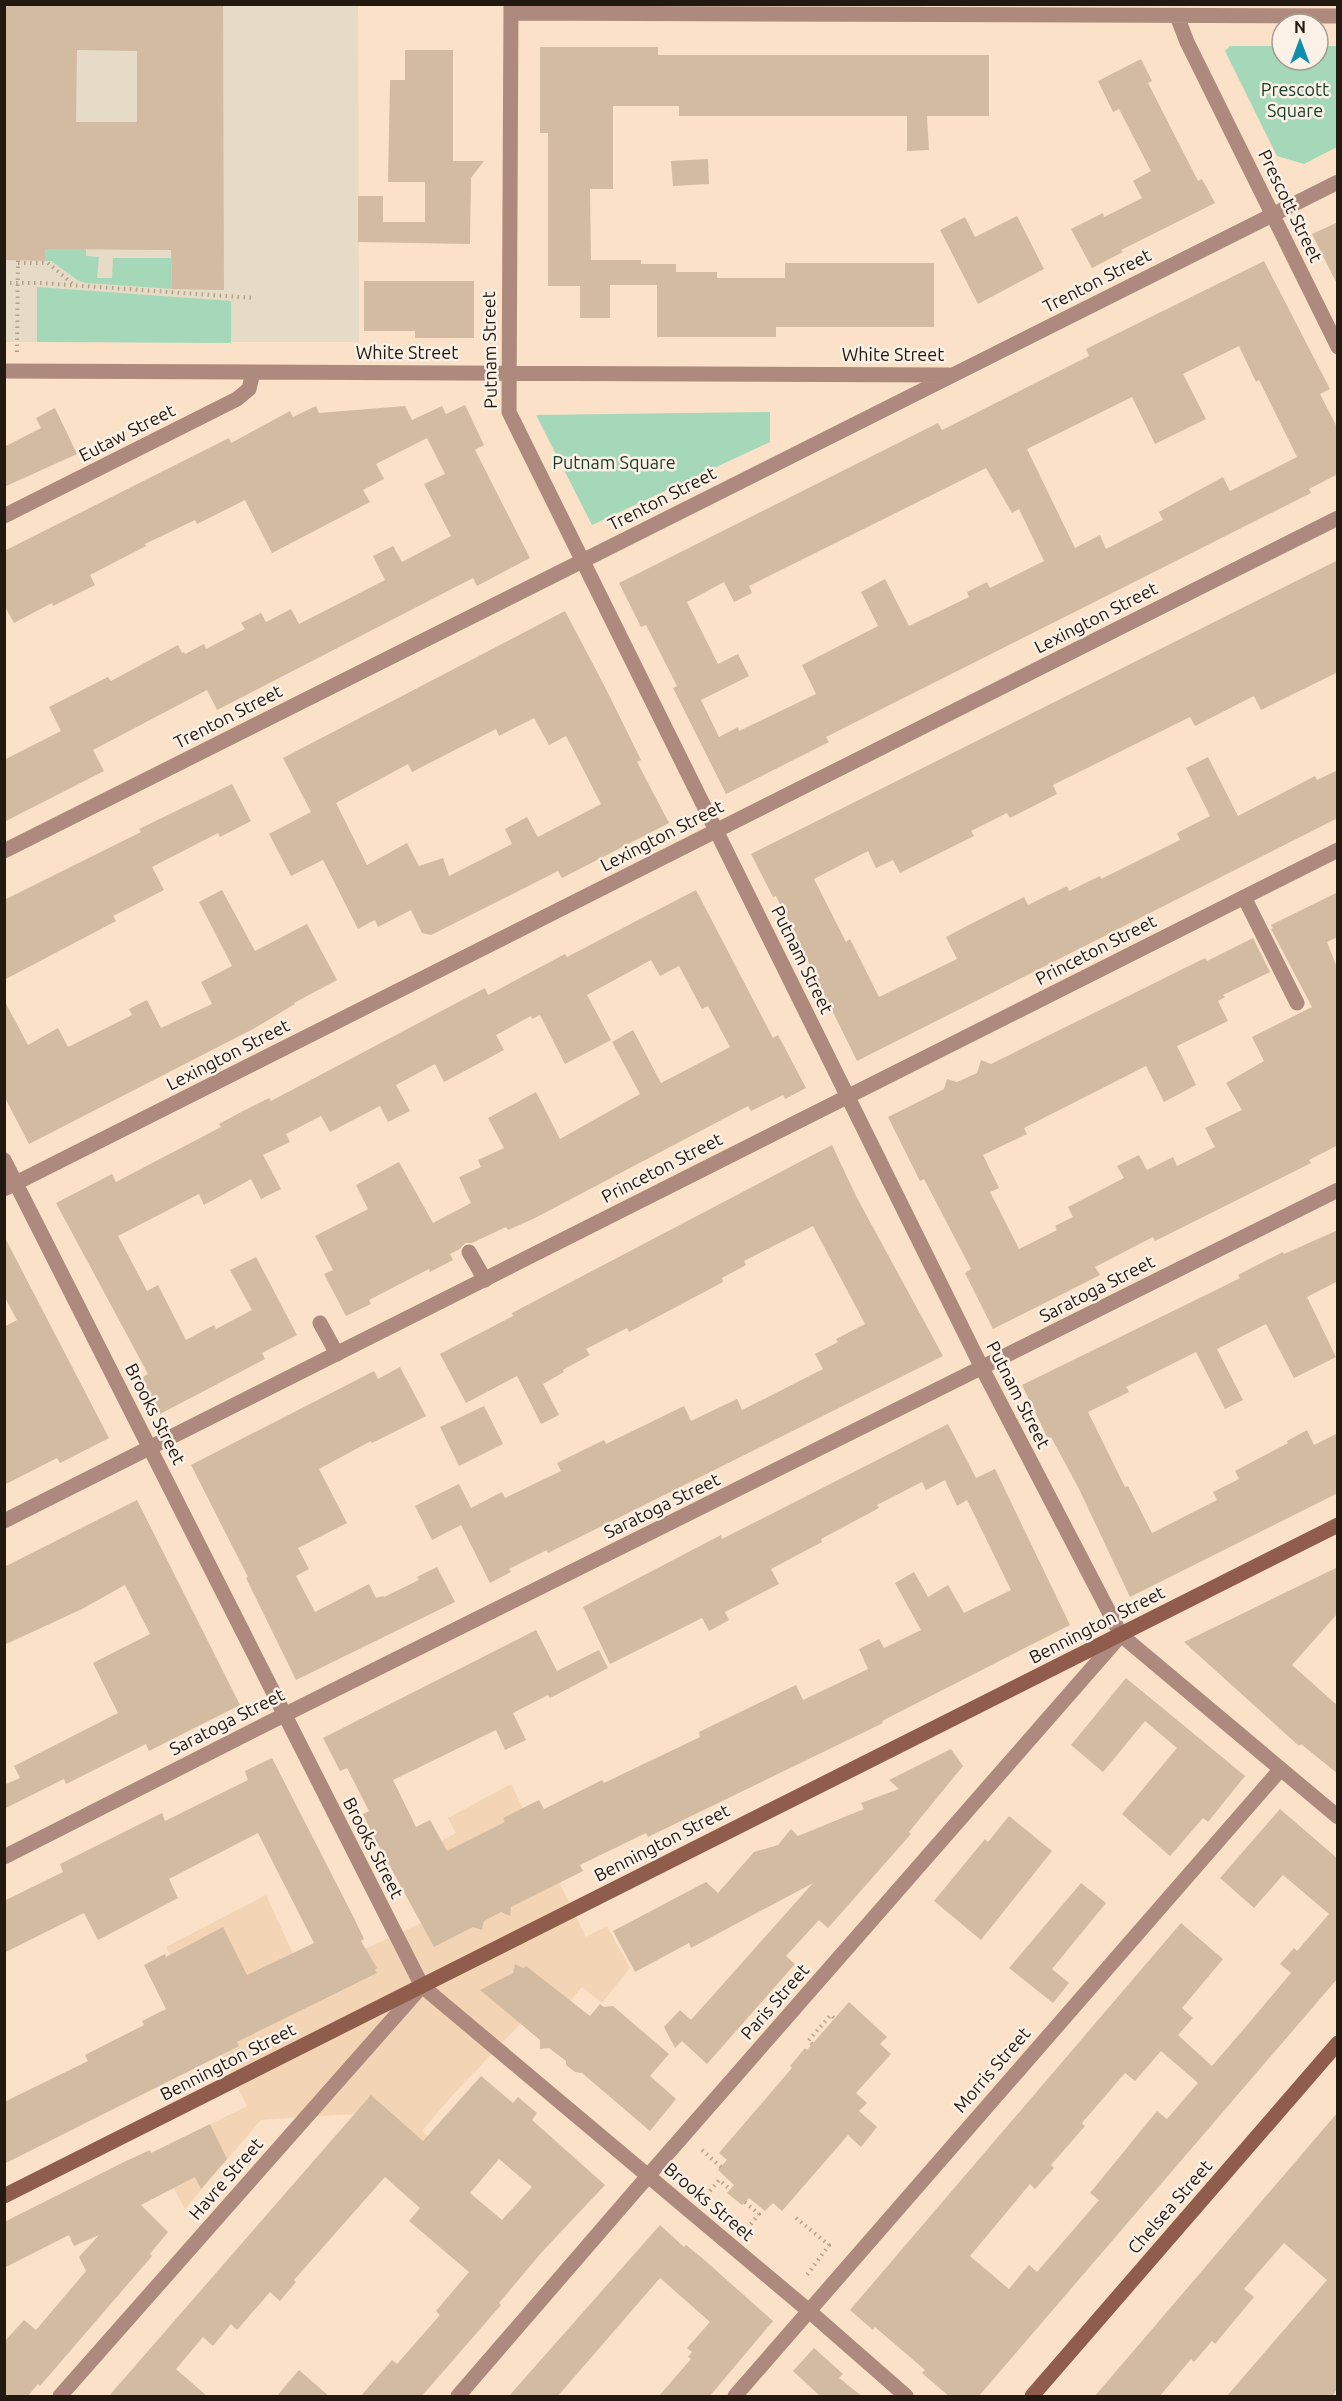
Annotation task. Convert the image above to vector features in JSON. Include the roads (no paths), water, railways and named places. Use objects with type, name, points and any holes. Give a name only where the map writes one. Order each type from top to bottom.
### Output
[{"type":"main road","name":"Bennington Street","points":[[4,2196],[1338,1525]]},
{"type":"main road","name":"Chelsea Street","points":[[1032,2397],[1338,2043]]},
{"type":"street","points":[[511,9],[1338,16]]},
{"type":"street","name":"Putnam Street","points":[[511,9],[509,412],[982,1368],[1121,1635],[1338,1817]]},
{"type":"street","name":"Prescott Street","points":[[1177,16],[1187,42],[1338,347]]},
{"type":"street","name":"Trenton Street","points":[[4,851],[1338,182]]},
{"type":"street","name":"White Street","points":[[4,371],[953,375]]},
{"type":"street","name":"Eutaw Street","points":[[4,516],[237,399],[249,389],[253,372]]},
{"type":"street","name":"Lexington Street","points":[[10,1187],[1338,518]]},
{"type":"street","name":"Princeton Street","points":[[4,1521],[485,1280],[565,1233],[848,1097],[1338,850]]},
{"type":"street","points":[[1244,897],[1297,1003]]},
{"type":"street","name":"Brooks Street","points":[[4,1160],[10,1187],[150,1448],[422,1986],[809,2311],[906,2397]]},
{"type":"street","name":"Saratoga Street","points":[[4,1857],[284,1714],[1338,1190]]},
{"type":"street","points":[[470,1252],[485,1280]]},
{"type":"street","points":[[320,1323],[337,1354]]},
{"type":"street","name":"Paris Street","points":[[459,2397],[648,2176],[1121,1635]]},
{"type":"street","name":"Morris Street","points":[[735,2397],[1280,1770]]},
{"type":"street","name":"Havre Street","points":[[60,2397],[422,1986]]},
{"type":"park label","name":"Prescott Square","points":[[1295,100]]},
{"type":"park label","name":"Putnam Square","points":[[614,463]]}]
